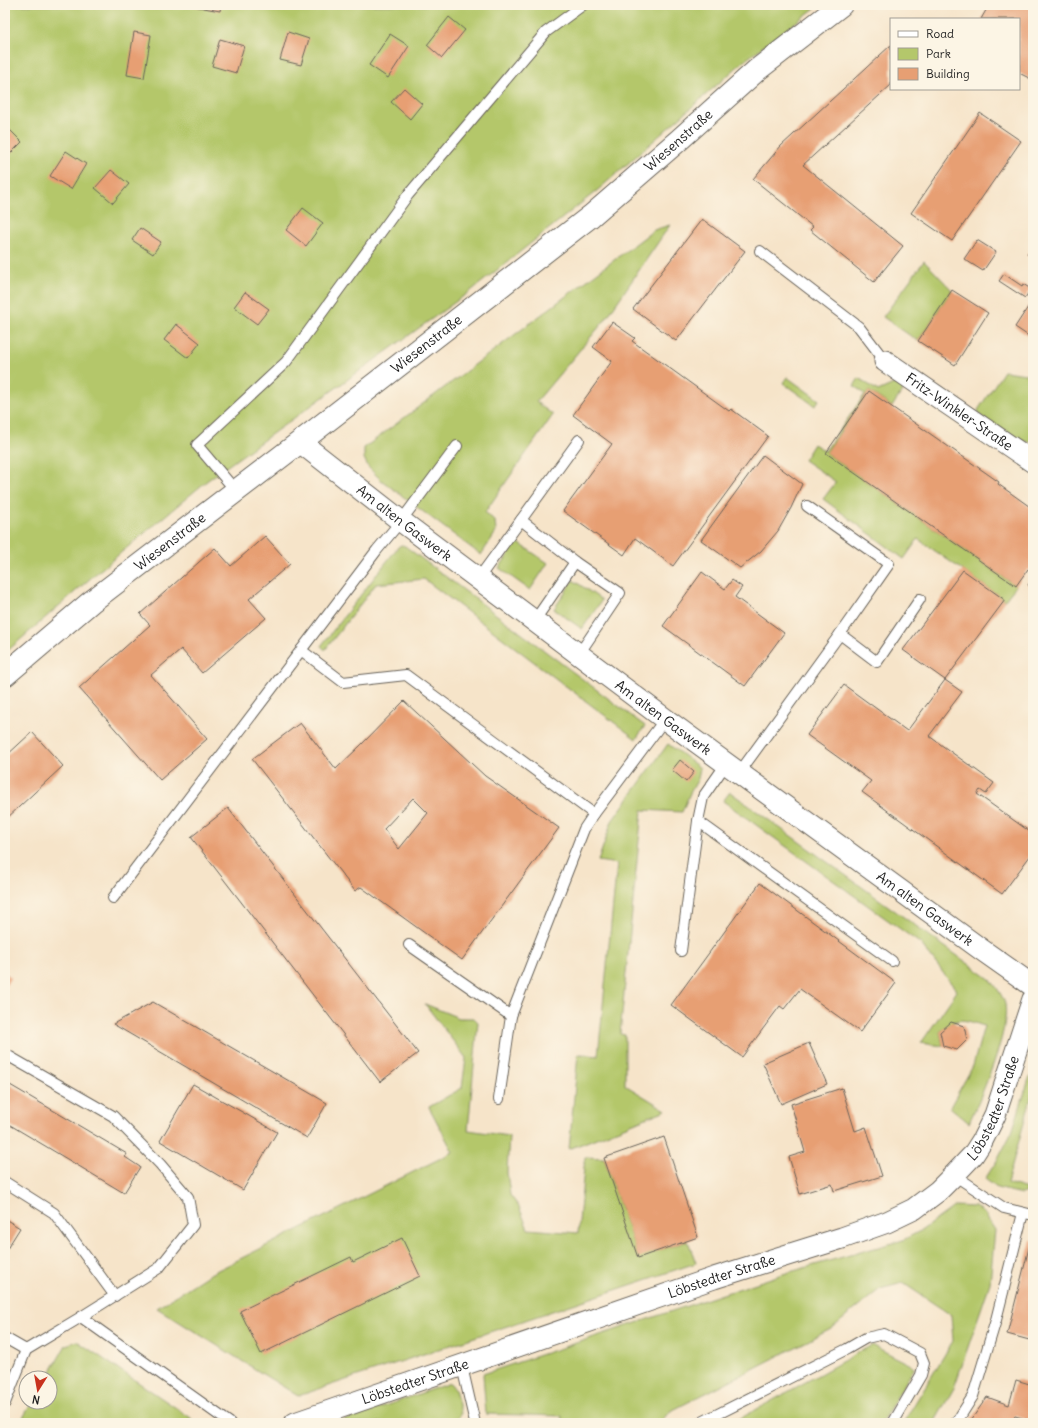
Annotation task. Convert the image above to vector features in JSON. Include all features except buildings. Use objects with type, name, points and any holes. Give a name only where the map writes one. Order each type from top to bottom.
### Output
[{"type":"street","name":"Wiesenstraße","points":[[5,675],[91,602],[591,216],[674,145],[757,70],[841,5]]},
{"type":"street","name":"Fritz-Winkler-Straße","points":[[885,361],[1033,462]]},
{"type":"street","name":"Am alten Gaswerk","points":[[300,442],[478,579],[535,620],[664,719],[1033,986]]},
{"type":"street","name":"Löbstedter Straße","points":[[295,1423],[714,1278],[842,1238],[888,1222],[914,1209],[938,1191],[954,1175],[973,1155],[982,1141],[995,1115],[1033,1000]]},
{"type":"lane","points":[[236,491],[197,445],[286,362],[408,195],[546,32],[583,5]]},
{"type":"lane","points":[[760,251],[859,327],[885,361]]},
{"type":"lane","points":[[478,579],[579,440]]},
{"type":"lane","points":[[113,898],[377,550],[402,521],[457,446]]},
{"type":"lane","points":[[681,951],[698,821],[703,797],[733,769],[840,634],[888,564],[807,506]]},
{"type":"lane","points":[[521,520],[575,562],[620,593],[579,654]]},
{"type":"lane","points":[[535,620],[575,562]]},
{"type":"lane","points":[[840,634],[877,662],[920,599]]},
{"type":"lane","points":[[301,650],[343,682],[406,675],[594,814]]},
{"type":"lane","points":[[499,1099],[511,1016],[584,829],[664,719]]},
{"type":"lane","points":[[698,821],[892,961]]},
{"type":"lane","points":[[409,945],[511,1016]]},
{"type":"lane","points":[[5,1054],[113,1116],[160,1164],[188,1197],[193,1225],[159,1268],[26,1350],[5,1403]]},
{"type":"lane","points":[[954,1175],[1004,1208],[1028,1214],[973,1396],[956,1423]]},
{"type":"lane","points":[[5,1182],[54,1213],[115,1296]]},
{"type":"lane","points":[[81,1317],[230,1423]]},
{"type":"lane","points":[[700,1423],[866,1338],[884,1334],[920,1352],[924,1363],[921,1375],[892,1423]]},
{"type":"lane","points":[[5,1338],[26,1350]]},
{"type":"lane","points":[[461,1366],[475,1423]]},
{"type":"green space","points":[[5,5],[819,5],[744,61],[599,189],[472,290],[208,480],[92,577],[5,653]]},
{"type":"green space","points":[[670,225],[605,320],[536,402],[553,415],[485,512],[495,521],[496,532],[481,555],[381,480],[368,467],[364,458],[364,448],[654,230]]},
{"type":"green space","points":[[924,261],[952,290],[918,341],[883,317]]},
{"type":"green space","points":[[1004,371],[1033,375],[1033,442],[1025,442],[1011,437],[979,415],[978,410]]},
{"type":"green space","points":[[787,377],[819,400],[815,406],[783,383]]},
{"type":"green space","points":[[859,378],[878,391],[900,381],[906,385],[892,407],[869,391],[826,453],[1016,586],[1005,600],[918,539],[904,559],[823,499],[836,482],[804,460],[814,444],[825,451],[865,394],[854,386]]},
{"type":"green space","points":[[517,542],[548,563],[530,590],[499,568]]},
{"type":"green space","points":[[401,545],[405,546],[645,726],[636,739],[424,579],[376,584],[325,650],[321,646]]},
{"type":"green space","points":[[573,580],[602,600],[582,629],[554,609]]},
{"type":"green space","points":[[668,744],[700,768],[698,779],[682,812],[642,810],[620,1034],[625,1035],[625,1085],[666,1110],[569,1149],[578,1054],[598,1056],[617,864],[598,861],[612,821]]},
{"type":"green space","points":[[730,792],[991,980],[1005,1004],[1003,1031],[993,1064],[969,1123],[950,1107],[973,1066],[984,1026],[960,1020],[956,1021],[940,1032],[943,1046],[921,1043],[957,991],[921,944],[723,801]]},
{"type":"green space","points":[[425,1004],[459,1018],[474,1018],[478,1022],[468,1130],[509,1136],[507,1172],[510,1195],[519,1207],[528,1229],[578,1233],[585,1157],[604,1158],[638,1257],[688,1241],[696,1263],[298,1396],[157,1308],[208,1275],[453,1152],[429,1107],[462,1088],[466,1058]]},
{"type":"green space","points":[[1033,1073],[1033,1091],[1007,1183],[1027,1189],[1027,1192],[1022,1194],[997,1188],[985,1179],[998,1159],[1012,1132],[1029,1079]]},
{"type":"green space","points":[[955,1206],[975,1207],[983,1212],[995,1230],[990,1283],[954,1388],[934,1423],[903,1423],[953,1341],[951,1315],[903,1283],[880,1289],[831,1329],[669,1412],[660,1423],[561,1423],[562,1416],[486,1414],[483,1374],[783,1274],[903,1240],[922,1230]]},
{"type":"green space","points":[[77,1341],[191,1418],[192,1423],[20,1423],[27,1410],[58,1410],[58,1370],[52,1370],[66,1345]]},
{"type":"green space","points":[[872,1345],[915,1367],[881,1423],[732,1423]]},
{"type":"green space","points":[[450,1383],[455,1389],[461,1413],[455,1422],[336,1423]]}]
